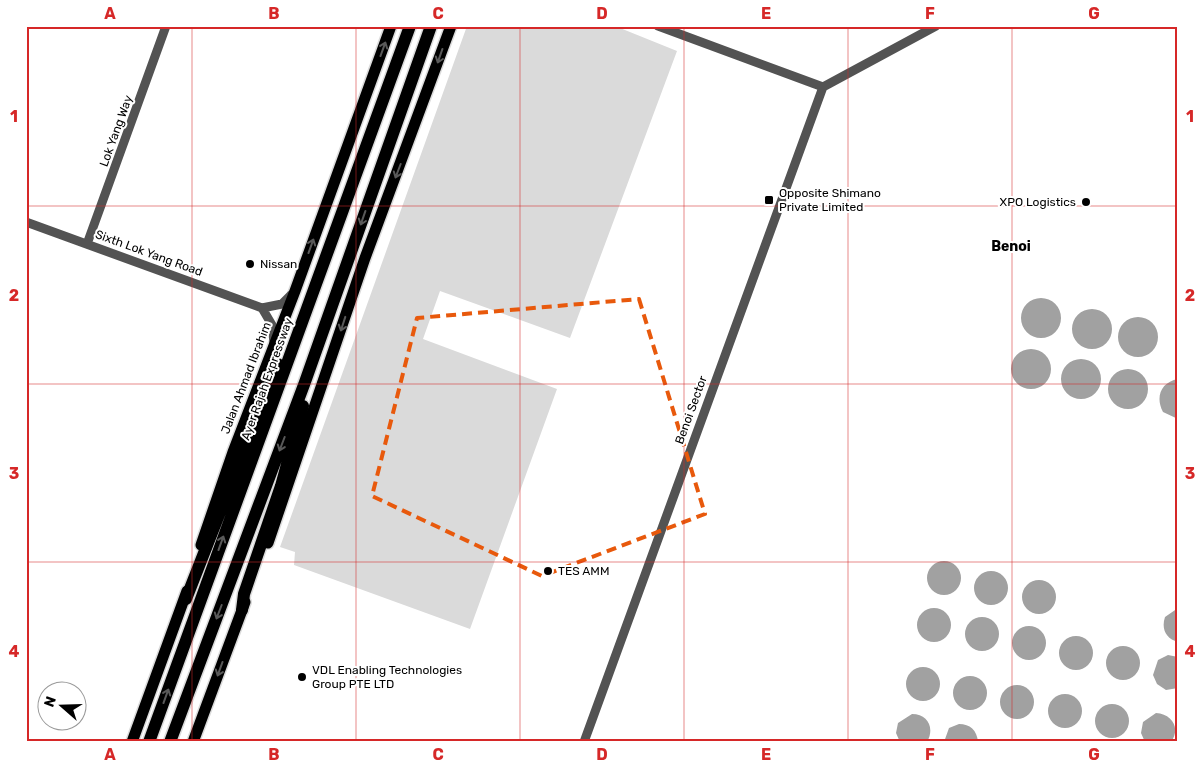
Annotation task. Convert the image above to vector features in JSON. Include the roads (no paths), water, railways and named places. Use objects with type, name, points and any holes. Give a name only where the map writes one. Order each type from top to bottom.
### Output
[{"type":"highway","name":"Ayer Rajah Expressway","points":[[149,742],[410,26]]},
{"type":"highway","points":[[170,742],[305,382],[431,26]]},
{"type":"highway","points":[[186,599],[284,350],[316,285]]},
{"type":"highway","points":[[242,610],[251,571],[294,442],[306,394],[305,382]]},
{"type":"main road","name":"Jalan Ahmad Ibrahim","points":[[132,742],[186,599],[189,580],[233,452],[295,291],[391,26]]},
{"type":"main road","points":[[193,742],[296,465],[365,258],[451,26]]},
{"type":"street","name":"Lok Yang Way","points":[[88,244],[166,26]]},
{"type":"street","points":[[658,26],[680,30],[823,87],[936,26]]},
{"type":"street","name":"Benoi Sector","points":[[584,742],[823,87]]},
{"type":"street","name":"Sixth Lok Yang Road","points":[[26,222],[262,308]]},
{"type":"street","points":[[274,344],[272,325],[262,308],[282,304],[295,291]]},
{"type":"place","name":"Opposite Shimano Private Limited","points":[[769,200]]},
{"type":"place","name":"XPO Logistics","points":[[1086,202]]},
{"type":"place","name":"Nissan","points":[[250,264]]},
{"type":"place","name":"TES AMM","points":[[548,571]]},
{"type":"place","name":"VDL Enabling Technologies Group PTE LTD","points":[[302,677]]},
{"type":"district","name":"Benoi","points":[[1011,246]]}]
